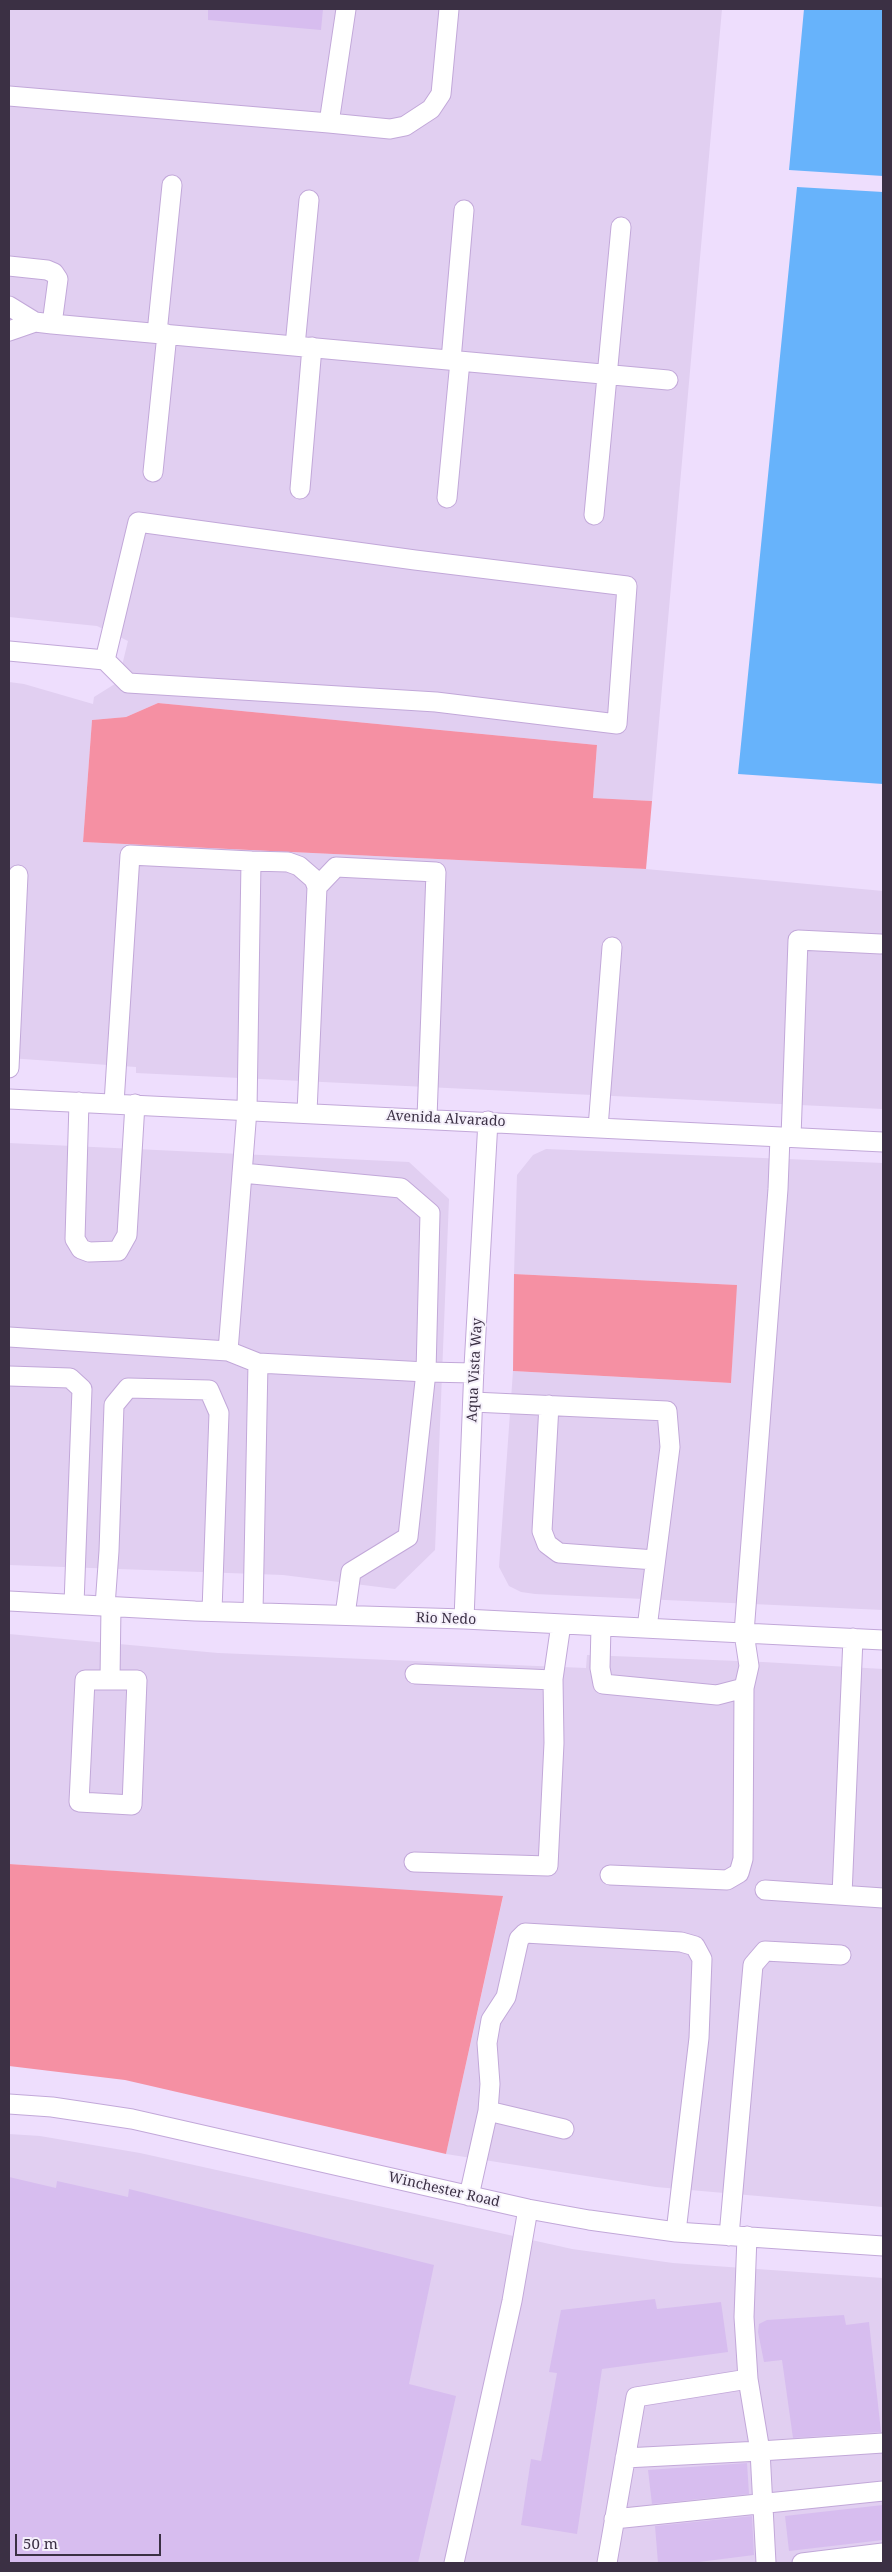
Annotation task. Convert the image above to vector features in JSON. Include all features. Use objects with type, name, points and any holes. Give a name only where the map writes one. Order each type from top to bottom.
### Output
[{"type":"street","points":[[329,123],[346,9]]},
{"type":"street","points":[[9,96],[390,129],[405,126],[431,109],[442,94],[449,9]]},
{"type":"street","points":[[153,472],[172,185]]},
{"type":"street","points":[[300,489],[309,200]]},
{"type":"street","points":[[447,498],[464,210]]},
{"type":"street","points":[[594,515],[621,227]]},
{"type":"street","points":[[9,266],[46,270],[54,273],[58,279],[43,323]]},
{"type":"street","points":[[9,306],[43,323]]},
{"type":"street","points":[[9,331],[43,323],[668,380]]},
{"type":"street","points":[[9,651],[104,660],[128,683],[436,702],[617,724],[627,586],[415,560],[138,522],[104,660]]},
{"type":"street","points":[[114,1104],[130,855],[288,862],[299,866],[314,879],[317,887],[307,1112]]},
{"type":"street","points":[[228,1351],[247,1110],[251,861]]},
{"type":"street","points":[[317,887],[336,867],[436,872],[427,1118]]},
{"type":"street","points":[[9,1068],[18,874]]},
{"type":"street","points":[[610,1875],[726,1880],[739,1873],[742,1859],[744,1688],[749,1666],[744,1633],[785,1137],[798,940],[881,944]]},
{"type":"street","points":[[598,1128],[612,947]]},
{"type":"street","name":"Avenida Alvarado","points":[[9,1099],[307,1112],[883,1142]]},
{"type":"street","points":[[79,1102],[75,1239],[81,1249],[89,1252],[118,1251],[127,1236],[135,1104]]},
{"type":"street","name":"Aqua Vista Way","points":[[464,1619],[474,1373],[488,1121]]},
{"type":"street","points":[[242,1173],[401,1188],[430,1213],[426,1372],[408,1537],[351,1572],[346,1615]]},
{"type":"street","points":[[9,1337],[228,1351],[258,1363],[474,1373]]},
{"type":"street","points":[[253,1612],[258,1363]]},
{"type":"street","points":[[9,1376],[70,1378],[82,1388],[74,1604]]},
{"type":"street","points":[[110,1680],[108,1606],[114,1406],[128,1388],[209,1390],[219,1413],[212,1611]]},
{"type":"street","points":[[473,1402],[668,1411],[670,1447],[647,1628]]},
{"type":"street","points":[[549,1406],[542,1531],[547,1544],[559,1553],[655,1560]]},
{"type":"street","name":"Rio Nedo","points":[[9,1601],[212,1611],[464,1619],[883,1640]]},
{"type":"street","points":[[414,1862],[548,1866],[554,1743],[554,1680],[561,1624]]},
{"type":"street","points":[[601,1626],[600,1668],[603,1684],[717,1695],[744,1688]]},
{"type":"street","points":[[842,1895],[853,1638]]},
{"type":"street","points":[[415,1674],[554,1680]]},
{"type":"street","points":[[85,1680],[110,1680],[138,1680],[132,1805],[79,1802],[85,1680]]},
{"type":"street","points":[[765,1890],[883,1898]]},
{"type":"street","points":[[469,2196],[488,2111],[490,2084],[487,2043],[491,2020],[506,1997],[519,1939],[525,1933],[681,1942],[695,1946],[702,1958],[699,2038],[676,2232]]},
{"type":"street","points":[[766,2563],[760,2451],[748,2379],[738,2236],[753,1965],[765,1951],[841,1955]]},
{"type":"street","name":"Winchester Road","points":[[9,2104],[132,2119],[528,2210],[676,2232],[883,2246]]},
{"type":"street","points":[[488,2111],[564,2129]]},
{"type":"street","points":[[454,2563],[512,2301],[528,2210]]},
{"type":"street","points":[[606,2563],[636,2397],[748,2379]]},
{"type":"street","points":[[625,2458],[883,2443]]},
{"type":"street","points":[[614,2519],[763,2505],[883,2491]]},
{"type":"street","points":[[802,2563],[883,2553]]},
{"type":"shaded area","points":[[9,9],[722,9],[652,801],[593,798],[597,745],[158,703],[126,717],[92,720],[83,842],[646,869],[883,891],[883,1109],[136,1073],[136,1067],[9,1058],[9,682],[24,684],[93,704],[94,697],[118,682],[128,641],[97,626],[9,617]]},
{"type":"shaded area","points":[[158,703],[597,745],[593,798],[652,801],[646,869],[83,842],[92,720],[126,717]]},
{"type":"shaded area","points":[[9,1143],[409,1162],[449,1199],[435,1550],[395,1589],[283,1575],[9,1565]]},
{"type":"shaded area","points":[[546,1149],[883,1163],[883,1610],[535,1594],[521,1592],[509,1586],[499,1567],[513,1371],[731,1383],[736,1285],[514,1274],[517,1175],[533,1155]]},
{"type":"shaded area","points":[[514,1274],[737,1285],[731,1383],[513,1371]]},
{"type":"shaded area","points":[[9,1634],[218,1653],[586,1668],[587,1655],[883,1669],[883,2207],[656,2187],[446,2154],[503,1897],[9,1864]]},
{"type":"shaded area","points":[[9,1864],[503,1896],[446,2154],[125,2080],[9,2066]]},
{"type":"shaded area","points":[[9,2134],[40,2136],[140,2153],[572,2249],[673,2263],[883,2278],[883,2563],[9,2563]]},
{"type":"water","points":[[804,9],[883,9],[883,176],[789,170]]},
{"type":"water","points":[[797,187],[883,192],[883,784],[738,774]]},
{"type":"building","points":[[208,9],[323,9],[321,30],[208,20]]},
{"type":"building","points":[[9,2177],[56,2188],[57,2181],[128,2197],[129,2189],[434,2265],[409,2384],[456,2396],[418,2563],[9,2563]]},
{"type":"building","points":[[655,2299],[657,2309],[721,2302],[728,2352],[602,2369],[577,2534],[521,2525],[531,2459],[541,2461],[557,2373],[549,2372],[561,2310]]},
{"type":"building","points":[[844,2315],[846,2325],[869,2322],[881,2432],[793,2438],[782,2360],[764,2362],[758,2332],[759,2324],[767,2320]]},
{"type":"building","points":[[747,2463],[749,2494],[652,2504],[648,2470]]},
{"type":"building","points":[[883,2505],[883,2540],[789,2551],[785,2516]]},
{"type":"building","points":[[752,2516],[754,2555],[691,2563],[658,2563],[655,2526]]}]
